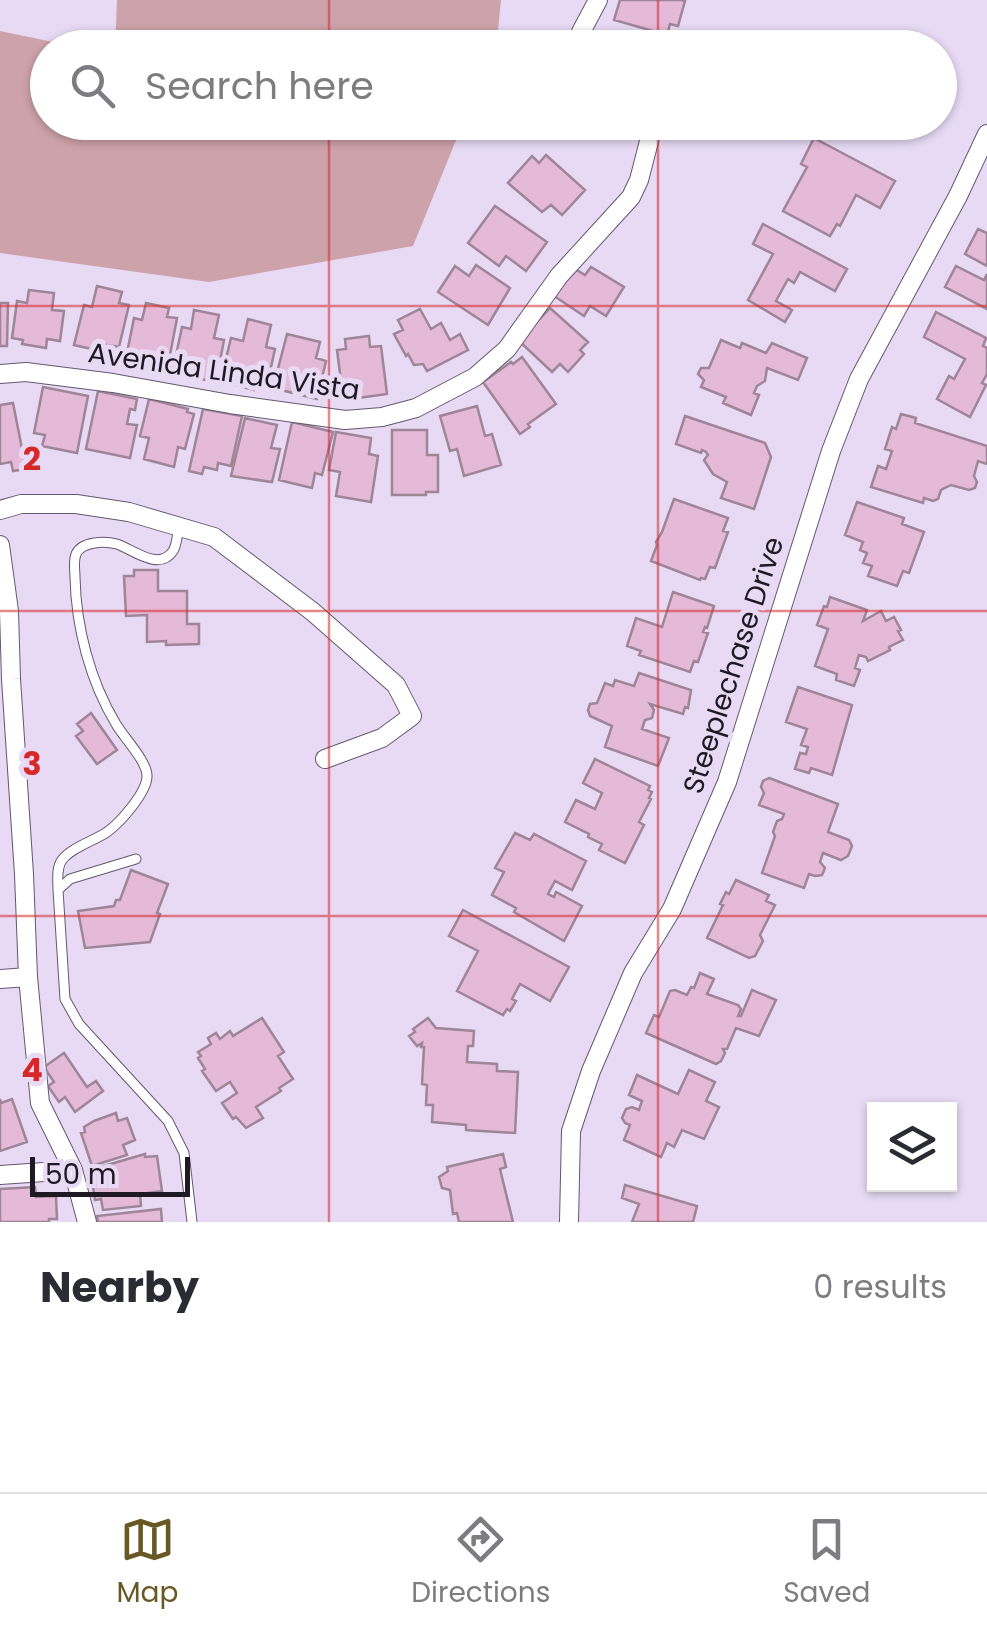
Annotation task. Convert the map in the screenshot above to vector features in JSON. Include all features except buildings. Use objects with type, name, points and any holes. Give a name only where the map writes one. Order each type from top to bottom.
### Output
[{"type":"street","points":[[582,30],[598,0]]},
{"type":"street","name":"Steeplechase Drive","points":[[569,1222],[571,1131],[591,1071],[634,973],[672,909],[727,782],[858,379],[958,196],[987,134]]},
{"type":"street","name":"Avenida Linda Vista","points":[[0,374],[26,372],[113,383],[345,420],[382,417],[416,408],[474,377],[506,349],[558,276],[631,198],[650,140]]},
{"type":"street","points":[[0,510],[21,504],[76,504],[129,512],[214,536],[314,612],[396,685],[412,716],[382,738],[325,759]]},
{"type":"street","points":[[0,545],[10,611],[6,679],[40,1103],[73,1170],[87,1222]]},
{"type":"street","points":[[0,979],[28,977]]},
{"type":"street","points":[[0,1175],[73,1170]]},
{"type":"lane","points":[[180,526],[174,550],[166,557],[147,559],[116,544],[85,544],[74,560],[80,626],[94,676],[116,725],[146,768],[147,779],[141,795],[111,830],[62,860],[58,890],[65,999],[79,1024],[168,1121],[184,1152],[192,1222]]},
{"type":"lane","points":[[58,890],[70,879],[136,859]]},
{"type":"shaded area","points":[[117,0],[501,0],[498,30],[116,30]]},
{"type":"shaded area","points":[[0,31],[30,37],[30,140],[456,140],[413,246],[209,282],[0,253]]}]
